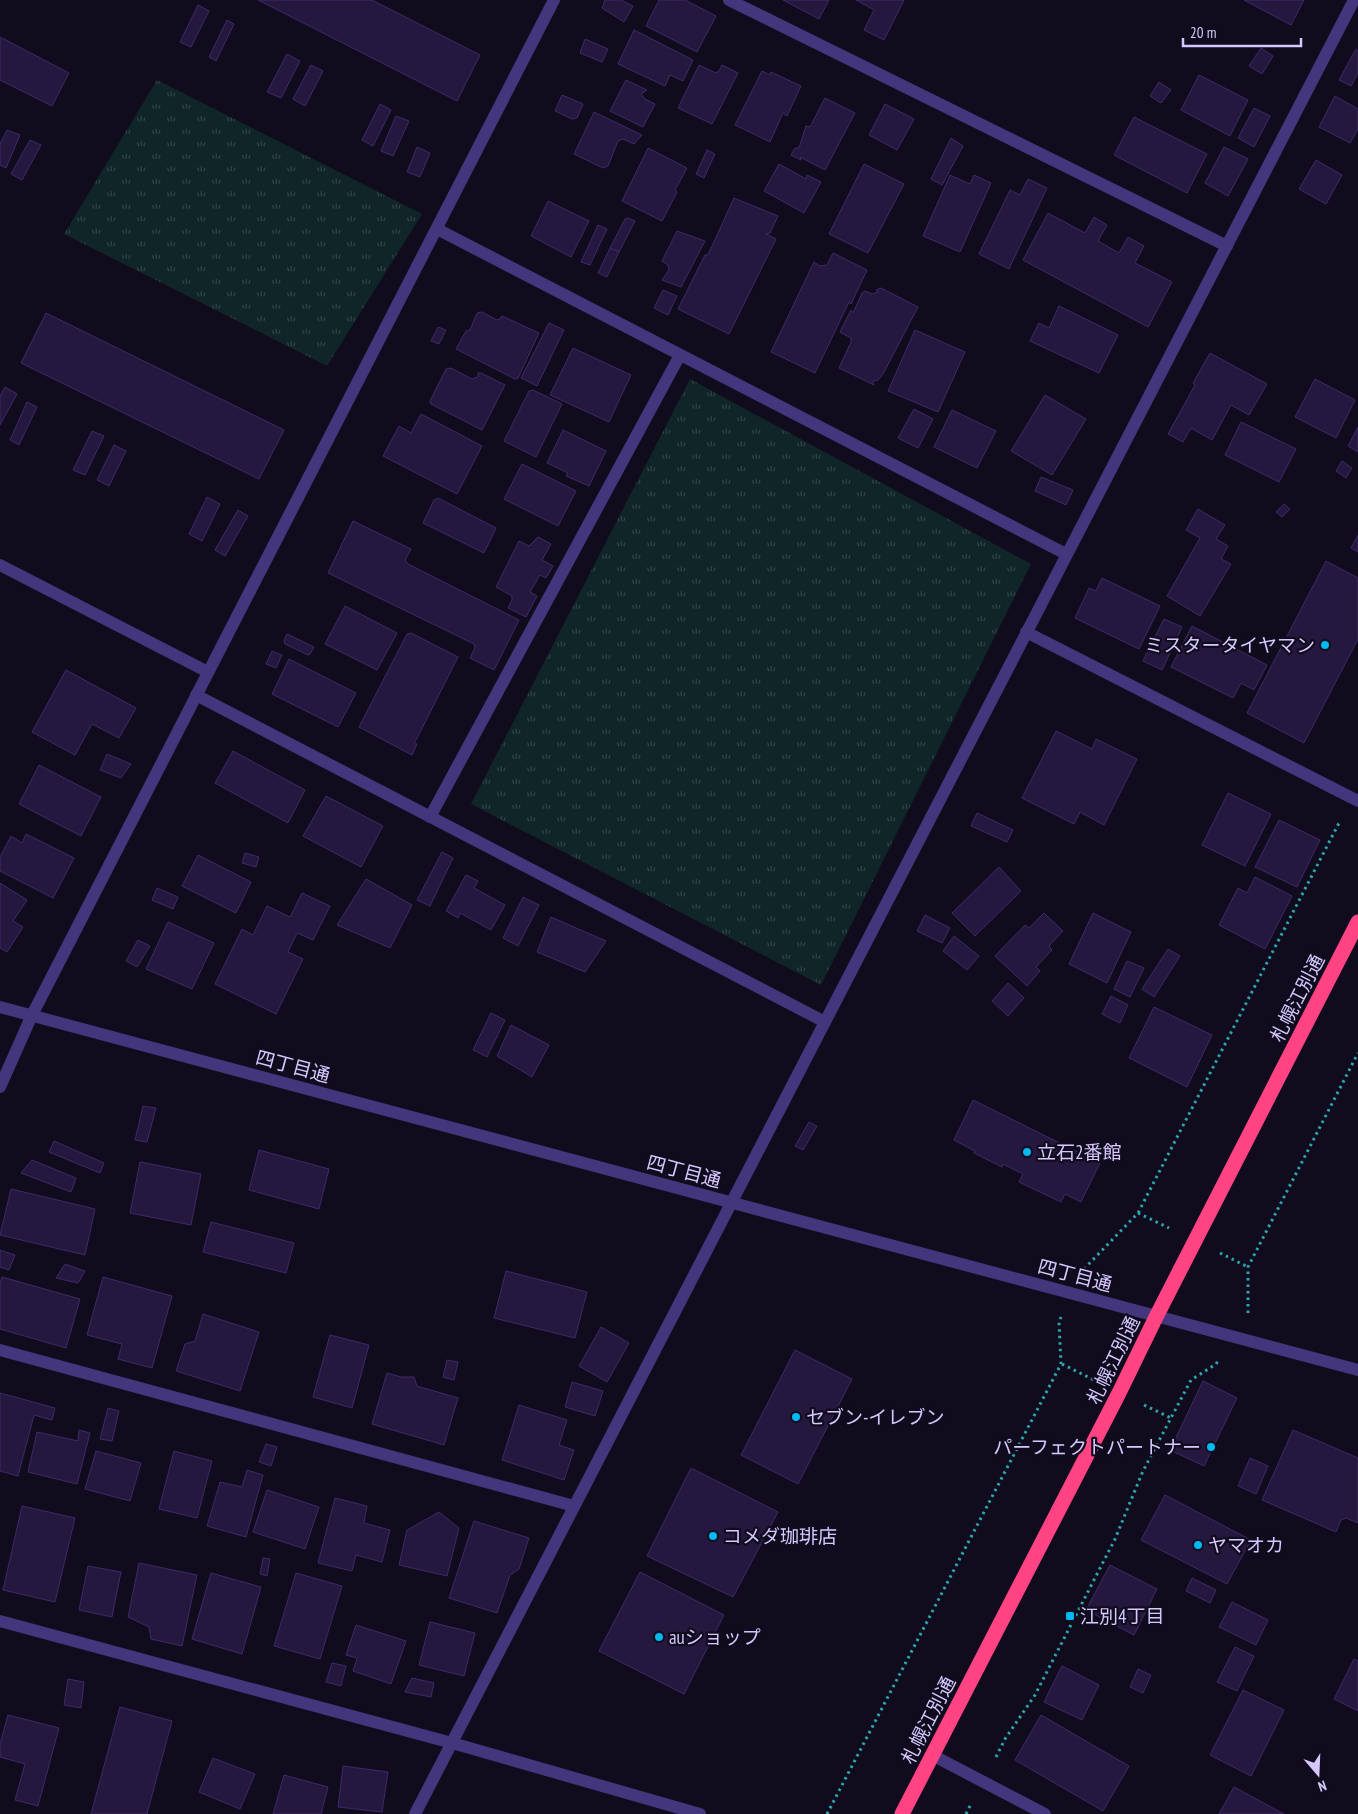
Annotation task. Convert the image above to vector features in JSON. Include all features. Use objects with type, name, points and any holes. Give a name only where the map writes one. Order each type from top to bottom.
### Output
[{"type":"highway","name":"札幌江別通","points":[[902,1814],[1119,1393],[1156,1316],[1358,922]]},
{"type":"street","points":[[0,1086],[32,1015],[554,0]]},
{"type":"street","points":[[729,0],[1227,246]]},
{"type":"street","points":[[415,1814],[1354,0]]},
{"type":"street","points":[[437,229],[1066,554]]},
{"type":"street","points":[[430,817],[680,355]]},
{"type":"street","points":[[0,565],[208,672]]},
{"type":"street","points":[[1026,632],[1358,800]]},
{"type":"street","points":[[196,696],[824,1022]]},
{"type":"street","name":"四丁目通","points":[[0,1007],[1358,1370]]},
{"type":"street","points":[[0,1350],[574,1506]]},
{"type":"street","points":[[0,1620],[452,1743],[700,1814]]},
{"type":"street","points":[[932,1755],[1045,1814]]},
{"type":"path","points":[[966,1814],[1005,1739],[1035,1695],[1115,1539],[1143,1471],[1191,1380],[1216,1364],[1248,1313],[1248,1267],[1358,1053]]},
{"type":"green space","points":[[157,80],[422,214],[327,366],[64,234]]},
{"type":"green space","points":[[690,379],[1031,564],[821,985],[471,804]]},
{"type":"building","points":[[258,0],[372,0],[480,55],[457,101]]},
{"type":"building","points":[[605,0],[621,0],[633,6],[624,22],[602,8]]},
{"type":"building","points":[[659,0],[685,0],[716,16],[697,52],[646,26]]},
{"type":"building","points":[[783,0],[829,0],[819,19]]},
{"type":"building","points":[[856,0],[904,0],[884,40],[864,30],[874,10]]},
{"type":"building","points":[[1244,0],[1304,0],[1291,25]]},
{"type":"building","points":[[198,5],[209,11],[191,47],[180,42]]},
{"type":"building","points":[[227,20],[234,24],[216,61],[209,57]]},
{"type":"building","points":[[634,30],[693,60],[683,81],[670,75],[665,86],[618,64]]},
{"type":"building","points":[[0,37],[69,73],[52,106],[0,80]]},
{"type":"building","points":[[585,39],[608,49],[602,62],[580,53]]},
{"type":"building","points":[[1261,48],[1273,56],[1262,74],[1249,66]]},
{"type":"building","points":[[1356,49],[1358,51],[1358,73],[1351,86],[1339,80]]},
{"type":"building","points":[[287,54],[300,61],[281,98],[267,92]]},
{"type":"building","points":[[311,65],[323,71],[305,106],[293,99]]},
{"type":"building","points":[[699,65],[716,73],[722,65],[738,73],[712,124],[678,108]]},
{"type":"building","points":[[762,71],[770,75],[771,72],[801,86],[787,116],[783,113],[770,142],[735,125]]},
{"type":"building","points":[[1199,75],[1248,100],[1230,136],[1181,110]]},
{"type":"building","points":[[626,80],[647,90],[641,94],[645,99],[655,104],[643,127],[610,111]]},
{"type":"building","points":[[1159,82],[1171,90],[1161,103],[1150,96]]},
{"type":"building","points":[[562,95],[583,104],[577,118],[572,119],[555,111]]},
{"type":"building","points":[[1335,96],[1358,109],[1358,129],[1350,143],[1319,127]]},
{"type":"building","points":[[825,98],[855,113],[825,170],[800,157],[801,160],[791,155],[795,148],[799,148],[806,126],[810,127]]},
{"type":"building","points":[[380,104],[391,110],[373,146],[362,140]]},
{"type":"building","points":[[885,104],[914,119],[897,150],[869,135]]},
{"type":"building","points":[[1254,108],[1270,116],[1254,147],[1238,138]]},
{"type":"building","points":[[594,112],[642,135],[634,144],[623,139],[618,141],[608,166],[603,168],[574,154]]},
{"type":"building","points":[[396,116],[409,121],[393,156],[381,151]]},
{"type":"building","points":[[1134,117],[1207,154],[1187,193],[1114,155]]},
{"type":"building","points":[[7,130],[20,135],[6,168],[0,165],[0,144]]},
{"type":"building","points":[[951,138],[963,146],[942,185],[931,179]]},
{"type":"building","points":[[30,140],[41,145],[22,180],[11,174]]},
{"type":"building","points":[[417,147],[430,153],[420,177],[407,172]]},
{"type":"building","points":[[1224,147],[1248,159],[1228,196],[1205,183]]},
{"type":"building","points":[[648,148],[687,168],[662,221],[622,201]]},
{"type":"building","points":[[707,150],[715,154],[704,178],[696,174]]},
{"type":"building","points":[[1316,160],[1342,175],[1326,204],[1299,189]]},
{"type":"building","points":[[779,164],[806,179],[807,175],[821,182],[804,213],[764,191]]},
{"type":"building","points":[[864,164],[904,184],[868,253],[829,234]]},
{"type":"building","points":[[950,175],[970,184],[974,175],[991,183],[960,252],[923,236]]},
{"type":"building","points":[[1028,179],[1047,188],[1009,269],[979,254],[1010,190],[1020,195]]},
{"type":"building","points":[[734,198],[778,216],[770,233],[766,234],[776,239],[729,334],[678,309],[705,255],[708,255]]},
{"type":"building","points":[[548,201],[589,221],[571,257],[531,236]]},
{"type":"building","points":[[1048,213],[1085,233],[1094,217],[1107,225],[1098,241],[1119,253],[1128,237],[1144,246],[1135,263],[1172,282],[1148,327],[1023,260]]},
{"type":"building","points":[[628,218],[635,221],[619,252],[610,248],[625,219]]},
{"type":"building","points":[[598,225],[607,229],[590,265],[581,262]]},
{"type":"building","points":[[677,231],[705,241],[681,287],[662,280],[669,270],[668,265],[662,261]]},
{"type":"building","points":[[610,248],[619,252],[607,277],[598,273]]},
{"type":"building","points":[[833,253],[867,270],[851,304],[849,302],[815,373],[771,352],[814,262],[820,266],[827,265]]},
{"type":"building","points":[[881,288],[918,307],[883,374],[878,380],[873,381],[874,385],[839,368],[851,342],[851,338],[840,332],[851,310],[853,313],[862,293],[865,291],[872,294],[878,292],[876,290]]},
{"type":"building","points":[[663,290],[677,296],[668,315],[654,308]]},
{"type":"building","points":[[1059,306],[1118,335],[1099,373],[1030,341],[1039,323],[1049,328]]},
{"type":"building","points":[[482,312],[497,320],[502,316],[539,333],[518,378],[515,379],[456,349],[466,331],[470,330],[477,313]]},
{"type":"building","points":[[46,313],[284,430],[259,479],[21,363]]},
{"type":"building","points":[[549,323],[564,330],[537,386],[521,378]]},
{"type":"building","points":[[438,327],[446,330],[439,344],[431,341]]},
{"type":"building","points":[[915,330],[965,352],[938,412],[888,391]]},
{"type":"building","points":[[573,348],[631,375],[609,422],[550,395]]},
{"type":"building","points":[[1210,353],[1267,384],[1249,415],[1231,405],[1212,440],[1191,428],[1183,442],[1168,434]]},
{"type":"building","points":[[451,368],[472,379],[478,377],[478,373],[481,373],[505,385],[482,430],[431,404],[430,401],[446,369]]},
{"type":"building","points":[[1315,379],[1355,400],[1336,438],[1295,417]]},
{"type":"building","points":[[5,387],[17,394],[0,425],[0,396]]},
{"type":"building","points":[[533,390],[562,404],[536,457],[504,441],[529,391]]},
{"type":"building","points":[[1045,395],[1086,419],[1052,475],[1011,451]]},
{"type":"building","points":[[27,402],[37,407],[19,445],[10,440]]},
{"type":"building","points":[[914,409],[933,419],[918,448],[898,438]]},
{"type":"building","points":[[952,410],[996,431],[977,468],[934,447]]},
{"type":"building","points":[[421,414],[482,446],[457,494],[383,456],[399,426],[411,433]]},
{"type":"building","points":[[1241,422],[1296,449],[1279,482],[1225,455]]},
{"type":"building","points":[[1358,427],[1358,452],[1348,446]]},
{"type":"building","points":[[563,430],[606,451],[589,486],[566,476],[568,473],[547,463]]},
{"type":"building","points":[[92,431],[104,436],[85,475],[73,470]]},
{"type":"building","points":[[114,445],[126,451],[109,486],[97,480]]},
{"type":"building","points":[[1342,461],[1352,468],[1346,478],[1336,471]]},
{"type":"building","points":[[522,464],[576,491],[558,526],[504,499]]},
{"type":"building","points":[[1041,477],[1073,490],[1066,505],[1035,491]]},
{"type":"building","points":[[207,497],[220,504],[202,541],[189,534]]},
{"type":"building","points":[[438,498],[496,528],[484,553],[423,523],[434,500]]},
{"type":"building","points":[[1284,504],[1290,509],[1282,517],[1276,512]]},
{"type":"building","points":[[1198,509],[1225,525],[1216,539],[1228,546],[1221,559],[1231,564],[1200,616],[1167,596],[1200,538],[1186,530]]},
{"type":"building","points":[[238,510],[248,516],[225,556],[215,550]]},
{"type":"building","points":[[353,521],[411,549],[405,560],[408,564],[519,620],[494,670],[470,658],[475,648],[474,644],[328,573]]},
{"type":"building","points":[[1358,535],[1358,552],[1351,548]]},
{"type":"building","points":[[538,537],[551,544],[542,560],[553,566],[546,578],[540,575],[530,592],[537,596],[526,617],[508,608],[512,596],[496,587],[519,541],[529,546]]},
{"type":"building","points":[[1326,561],[1358,578],[1358,639],[1304,743],[1247,713]]},
{"type":"building","points":[[1102,578],[1160,606],[1139,649],[1075,618],[1089,588],[1096,591]]},
{"type":"building","points":[[345,606],[397,633],[377,670],[325,644]]},
{"type":"building","points":[[1164,619],[1182,627],[1162,670],[1143,661]]},
{"type":"building","points":[[1192,626],[1267,665],[1254,690],[1241,683],[1233,698],[1171,667]]},
{"type":"building","points":[[411,633],[458,657],[414,744],[417,744],[412,755],[359,727],[407,634]]},
{"type":"building","points":[[287,634],[314,647],[310,654],[308,655],[285,644],[284,641]]},
{"type":"building","points":[[272,651],[282,655],[276,668],[266,664]]},
{"type":"building","points":[[289,659],[356,693],[338,727],[272,694]]},
{"type":"building","points":[[66,670],[136,708],[119,738],[92,724],[75,755],[32,732]]},
{"type":"building","points":[[1056,731],[1092,749],[1096,739],[1137,759],[1104,825],[1080,812],[1074,824],[1022,798]]},
{"type":"building","points":[[233,751],[305,790],[288,823],[215,783]]},
{"type":"building","points":[[107,754],[131,764],[121,778],[100,770]]},
{"type":"building","points":[[39,765],[101,797],[81,836],[19,804]]},
{"type":"building","points":[[1228,793],[1271,814],[1245,866],[1202,845]]},
{"type":"building","points":[[326,796],[383,826],[361,867],[303,836]]},
{"type":"building","points":[[977,813],[1013,830],[1007,842],[971,826]]},
{"type":"building","points":[[1279,820],[1320,840],[1297,887],[1255,867]]},
{"type":"building","points":[[26,834],[74,858],[53,898],[0,871],[0,857],[11,836],[22,843]]},
{"type":"building","points":[[442,852],[453,858],[430,906],[417,900]]},
{"type":"building","points":[[245,853],[259,857],[256,867],[242,863]]},
{"type":"building","points":[[198,855],[251,882],[236,913],[182,886]]},
{"type":"building","points":[[999,867],[1021,891],[975,936],[952,913]]},
{"type":"building","points":[[466,875],[478,881],[474,888],[505,905],[491,930],[460,913],[458,918],[446,911]]},
{"type":"building","points":[[1255,877],[1292,896],[1265,949],[1219,925],[1238,888],[1247,893]]},
{"type":"building","points":[[366,879],[412,905],[390,948],[337,925]]},
{"type":"building","points":[[0,883],[27,900],[13,921],[23,927],[7,952],[0,948]]},
{"type":"building","points":[[157,888],[178,897],[173,909],[152,900]]},
{"type":"building","points":[[302,893],[330,906],[313,940],[297,933],[288,952],[303,959],[276,1014],[215,984],[242,929],[253,935],[267,906],[290,917]]},
{"type":"building","points":[[523,897],[539,905],[518,946],[503,938]]},
{"type":"building","points":[[1044,913],[1063,931],[1049,946],[1052,950],[1036,967],[1040,971],[1027,986],[995,956],[1025,925],[1029,928]]},
{"type":"building","points":[[1093,913],[1131,932],[1107,983],[1069,964]]},
{"type":"building","points":[[925,915],[950,928],[942,943],[917,931]]},
{"type":"building","points":[[551,917],[606,941],[585,972],[537,952]]},
{"type":"building","points":[[168,922],[214,943],[192,989],[146,969]]},
{"type":"building","points":[[954,936],[979,956],[967,970],[943,951]]},
{"type":"building","points":[[138,940],[150,946],[137,967],[126,961]]},
{"type":"building","points":[[1168,949],[1180,956],[1154,997],[1142,989]]},
{"type":"building","points":[[1127,961],[1144,968],[1130,997],[1114,989]]},
{"type":"building","points":[[1008,983],[1024,998],[1008,1016],[992,1001]]},
{"type":"building","points":[[1111,996],[1128,1005],[1120,1023],[1102,1014]]},
{"type":"building","points":[[1154,1007],[1212,1035],[1187,1087],[1129,1058]]},
{"type":"building","points":[[491,1013],[505,1020],[487,1057],[473,1050]]},
{"type":"building","points":[[511,1025],[549,1045],[532,1077],[497,1056]]},
{"type":"building","name":"立石2番館","points":[[973,1100],[1100,1163],[1081,1202],[1065,1194],[1061,1202],[1019,1182],[1023,1174],[1003,1164],[1002,1167],[974,1153],[975,1151],[954,1140]]},
{"type":"building","points":[[143,1106],[156,1108],[147,1142],[135,1140]]},
{"type":"building","points":[[809,1122],[817,1126],[803,1150],[795,1146]]},
{"type":"building","points":[[54,1141],[104,1163],[100,1173],[49,1152]]},
{"type":"building","points":[[259,1150],[329,1169],[319,1209],[249,1190]]},
{"type":"building","points":[[32,1160],[76,1178],[71,1192],[21,1173]]},
{"type":"building","points":[[140,1162],[201,1174],[191,1225],[130,1213]]},
{"type":"building","points":[[11,1189],[95,1209],[85,1255],[0,1235]]},
{"type":"building","points":[[211,1222],[294,1243],[286,1273],[203,1252]]},
{"type":"building","points":[[0,1250],[15,1255],[9,1270],[0,1267]]},
{"type":"building","points":[[65,1264],[85,1271],[78,1283],[56,1278]]},
{"type":"building","points":[[506,1271],[587,1292],[575,1338],[494,1318]]},
{"type":"building","points":[[2,1277],[80,1299],[66,1348],[0,1329],[0,1283]]},
{"type":"building","points":[[103,1277],[172,1296],[152,1368],[118,1359],[122,1344],[87,1335]]},
{"type":"building","points":[[203,1314],[259,1332],[240,1391],[176,1371],[185,1344],[195,1341]]},
{"type":"building","points":[[601,1327],[629,1343],[607,1382],[579,1366]]},
{"type":"building","points":[[330,1335],[369,1345],[352,1408],[313,1397]]},
{"type":"building","name":"セブン-イレブン","points":[[795,1350],[852,1379],[798,1484],[741,1455]]},
{"type":"building","points":[[447,1360],[458,1362],[454,1380],[443,1377]]},
{"type":"building","points":[[387,1373],[401,1377],[414,1377],[417,1386],[458,1398],[444,1445],[372,1424]]},
{"type":"building","points":[[1203,1381],[1237,1398],[1204,1466],[1170,1450]]},
{"type":"building","points":[[572,1382],[603,1391],[595,1416],[565,1407]]},
{"type":"building","points":[[0,1393],[55,1408],[52,1420],[34,1415],[18,1476],[0,1471]]},
{"type":"building","points":[[519,1405],[567,1420],[559,1445],[574,1450],[564,1480],[502,1460]]},
{"type":"building","points":[[108,1408],[119,1411],[112,1441],[100,1439]]},
{"type":"building","points":[[79,1430],[90,1433],[77,1484],[28,1472],[37,1432],[78,1441]]},
{"type":"building","points":[[1293,1430],[1358,1458],[1358,1523],[1346,1518],[1341,1520],[1336,1532],[1262,1500]]},
{"type":"building","points":[[266,1444],[277,1447],[271,1466],[259,1462]]},
{"type":"building","points":[[96,1451],[141,1463],[130,1501],[85,1489]]},
{"type":"building","points":[[174,1451],[212,1461],[197,1518],[159,1509]]},
{"type":"building","points":[[1250,1458],[1268,1466],[1256,1494],[1238,1486]]},
{"type":"building","points":[[691,1468],[778,1512],[733,1597],[647,1556]]},
{"type":"building","points":[[247,1470],[263,1475],[246,1537],[207,1526],[220,1482],[242,1487]]},
{"type":"building","points":[[267,1490],[319,1507],[305,1549],[253,1532]]},
{"type":"building","points":[[1165,1495],[1251,1540],[1227,1584],[1141,1540]]},
{"type":"building","points":[[335,1498],[367,1506],[364,1523],[390,1530],[382,1562],[356,1555],[352,1571],[318,1563]]},
{"type":"building","points":[[22,1506],[75,1518],[55,1602],[3,1590]]},
{"type":"building","points":[[439,1512],[459,1528],[447,1576],[399,1565],[407,1530]]},
{"type":"building","points":[[474,1521],[529,1538],[519,1569],[510,1575],[497,1613],[449,1598]]},
{"type":"building","points":[[263,1558],[270,1559],[267,1576],[260,1574]]},
{"type":"building","points":[[139,1563],[197,1575],[182,1646],[151,1639],[149,1627],[128,1617]]},
{"type":"building","points":[[1110,1565],[1157,1589],[1134,1635],[1086,1610]]},
{"type":"building","points":[[88,1566],[121,1572],[112,1617],[79,1610]]},
{"type":"building","points":[[640,1572],[724,1615],[684,1694],[599,1651]]},
{"type":"building","points":[[211,1573],[261,1587],[242,1654],[192,1639]]},
{"type":"building","points":[[296,1573],[342,1586],[320,1659],[274,1646]]},
{"type":"building","points":[[1192,1578],[1216,1590],[1210,1603],[1186,1591]]},
{"type":"building","points":[[1232,1602],[1268,1620],[1256,1645],[1219,1627]]},
{"type":"building","points":[[430,1622],[475,1633],[464,1676],[419,1665]]},
{"type":"building","points":[[356,1625],[406,1641],[391,1684],[353,1671],[357,1658],[346,1655]]},
{"type":"building","points":[[1235,1647],[1254,1656],[1237,1691],[1217,1682]]},
{"type":"building","points":[[1354,1659],[1358,1661],[1358,1711],[1334,1699]]},
{"type":"building","points":[[332,1663],[346,1666],[341,1686],[326,1682]]},
{"type":"building","points":[[1062,1666],[1099,1685],[1082,1720],[1044,1702]]},
{"type":"building","points":[[1138,1669],[1151,1675],[1143,1693],[1130,1687]]},
{"type":"building","points":[[412,1678],[434,1683],[431,1697],[405,1692]]},
{"type":"building","points":[[68,1679],[84,1682],[81,1708],[64,1705]]},
{"type":"building","points":[[1243,1690],[1284,1710],[1251,1776],[1210,1755]]},
{"type":"building","points":[[120,1707],[172,1721],[147,1814],[91,1814]]},
{"type":"building","points":[[8,1715],[59,1728],[38,1806],[15,1800],[25,1764],[0,1757],[0,1744]]},
{"type":"building","points":[[1041,1715],[1129,1766],[1103,1811],[1015,1760]]},
{"type":"building","points":[[213,1758],[255,1774],[240,1809],[199,1792]]},
{"type":"building","points":[[343,1766],[388,1772],[382,1812],[338,1807]]},
{"type":"building","points":[[284,1775],[328,1787],[321,1814],[273,1814]]},
{"type":"building","points":[[1234,1787],[1284,1814],[1219,1814]]},
{"type":"place","name":"ミスタータイヤマン","points":[[1325,645]]},
{"type":"place","name":"立石2番館","points":[[1027,1152]]},
{"type":"place","name":"セブン-イレブン","points":[[796,1417]]},
{"type":"place","name":"パーフェクトパートナー","points":[[1211,1447]]},
{"type":"place","name":"コメダ珈琲店","points":[[713,1536]]},
{"type":"place","name":"ヤマオカ","points":[[1198,1545]]},
{"type":"place","name":"江別4丁目","points":[[1070,1616]]},
{"type":"place","name":"auショップ","points":[[659,1637]]}]
